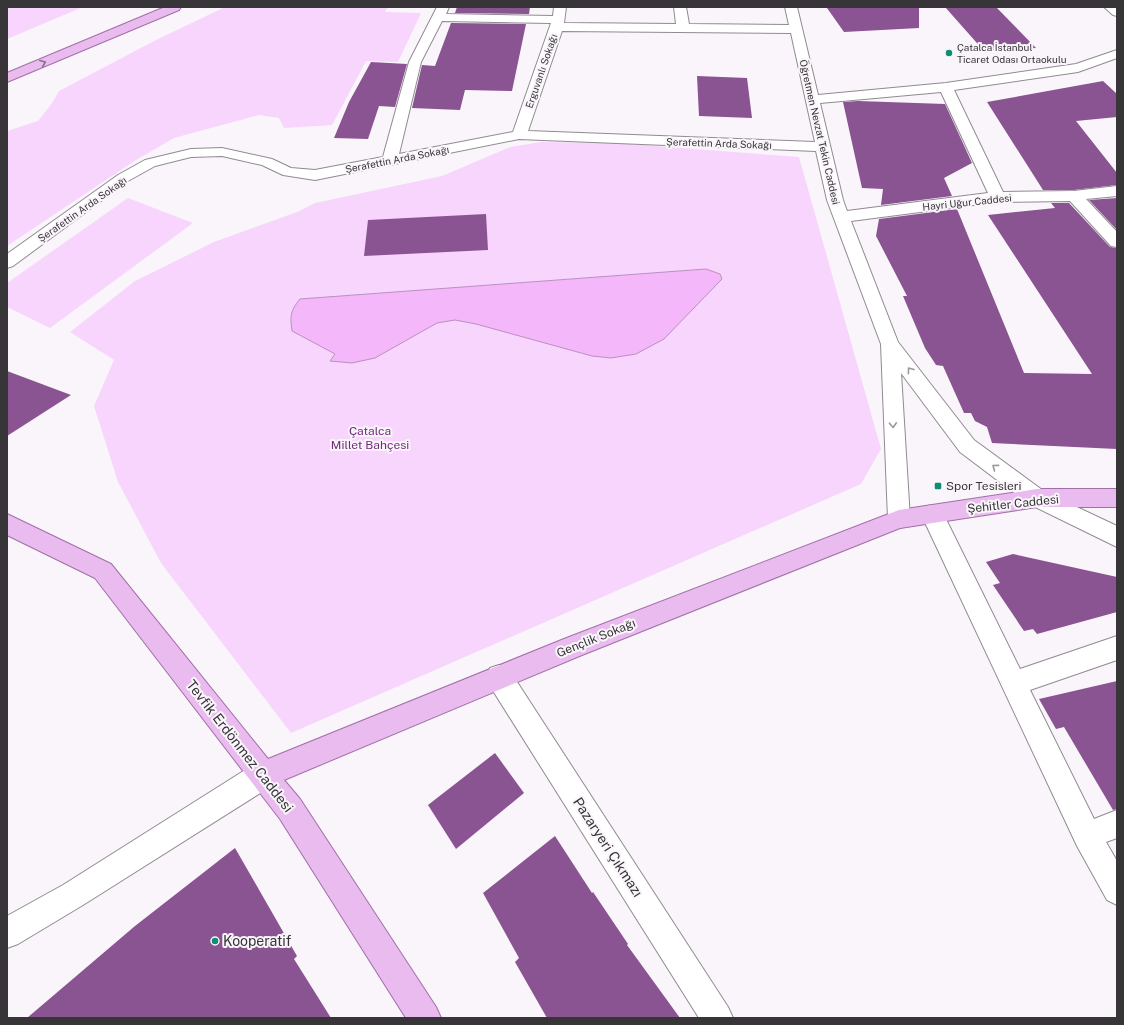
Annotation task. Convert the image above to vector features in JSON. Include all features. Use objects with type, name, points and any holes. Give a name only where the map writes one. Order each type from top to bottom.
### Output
[{"type":"main road","points":[[7,78],[175,7]]},
{"type":"main road","name":"Şehitler Caddesi","points":[[932,514],[1037,498],[1117,498]]},
{"type":"main road","name":"Gençlik Sokağı","points":[[263,775],[572,647],[899,520],[932,514]]},
{"type":"main road","name":"Tevfik Erdönmez Caddesi","points":[[7,524],[103,571],[290,809],[425,1018]]},
{"type":"street","points":[[680,7],[683,28]]},
{"type":"street","name":"Öğretmen Nevzat Tekin Caddesi","points":[[791,7],[835,200],[890,344]]},
{"type":"street","points":[[1110,7],[1117,12]]},
{"type":"street","points":[[390,160],[414,62],[441,12],[558,18],[683,28],[796,29]]},
{"type":"street","name":"Erguvanlı Sokağı","points":[[519,135],[558,18]]},
{"type":"street","points":[[812,100],[946,87],[1078,68],[1117,54]]},
{"type":"street","points":[[946,87],[997,197]]},
{"type":"street","name":"Şerafettin Arda Sokağı","points":[[7,262],[123,178],[150,163],[191,153],[222,152],[267,162],[288,172],[315,175],[519,135],[822,147]]},
{"type":"street","name":"Hayri Uğur Caddesi","points":[[841,217],[997,197],[1074,196],[1117,191]]},
{"type":"street","points":[[1074,196],[1117,242]]},
{"type":"street","points":[[890,344],[966,446],[1037,498],[1117,537]]},
{"type":"street","points":[[890,344],[899,520]]},
{"type":"street","points":[[932,514],[1087,836],[1117,890]]},
{"type":"street","points":[[1014,684],[1117,648]]},
{"type":"street","name":"Pazaryeri Çıkmazı","points":[[499,677],[717,1018]]},
{"type":"street","points":[[7,933],[73,895],[263,775]]},
{"type":"street","points":[[1087,836],[1117,824]]},
{"type":"green space","points":[[7,7],[83,7],[7,39]]},
{"type":"green space","points":[[225,7],[388,7],[385,12],[421,13],[398,62],[366,61],[332,125],[284,128],[279,118],[259,115],[174,138],[136,160],[7,246],[7,131],[38,121],[59,91],[156,40]]},
{"type":"green space","name":"Çatalca Millet Bahçesi","points":[[541,142],[617,143],[799,157],[881,449],[861,484],[291,733],[161,563],[118,482],[94,406],[114,360],[70,332],[135,281],[214,242],[297,212],[315,203],[442,176],[510,147]]},
{"type":"green space","points":[[128,198],[193,223],[50,328],[7,307],[7,283]]},
{"type":"shaded area","points":[[706,269],[720,274],[722,279],[664,339],[636,354],[611,358],[592,356],[476,324],[455,320],[437,323],[375,358],[352,363],[330,361],[335,354],[292,331],[292,314],[294,307],[300,299]]},
{"type":"building","points":[[457,7],[530,7],[529,14],[455,13]]},
{"type":"building","points":[[919,7],[919,28],[844,32],[827,8]]},
{"type":"building","points":[[945,7],[996,7],[1036,48],[984,51]]},
{"type":"building","points":[[451,23],[526,24],[512,91],[465,90],[460,110],[412,108],[422,65],[435,66]]},
{"type":"building","points":[[371,62],[407,64],[395,107],[379,106],[368,139],[334,138],[349,102]]},
{"type":"building","points":[[697,76],[747,78],[752,118],[699,116]]},
{"type":"building","points":[[1103,81],[1117,94],[1117,117],[1076,121],[1117,173],[1117,185],[1074,190],[1043,190],[987,102]]},
{"type":"building","points":[[858,101],[945,104],[972,163],[944,178],[952,196],[881,205],[883,189],[862,188],[843,102]]},
{"type":"building","points":[[1117,198],[1117,230],[1089,200]]},
{"type":"building","points":[[1051,203],[1069,203],[1110,247],[1117,248],[1117,449],[992,443],[987,427],[975,421],[971,413],[964,413],[943,366],[936,365],[925,348],[903,296],[907,296],[876,236],[879,219],[957,209],[1024,373],[1092,374],[988,215],[1055,208]]},
{"type":"building","points":[[486,214],[488,250],[364,256],[368,220]]},
{"type":"building","points":[[7,371],[71,395],[7,436]]},
{"type":"building","points":[[1013,554],[1117,577],[1117,612],[1037,634],[1033,629],[1024,631],[993,585],[1000,583],[986,562]]},
{"type":"building","points":[[1117,681],[1117,809],[1113,810],[1064,727],[1056,729],[1039,699]]},
{"type":"building","points":[[495,753],[524,793],[456,849],[428,805]]},
{"type":"building","points":[[555,836],[592,893],[593,892],[628,944],[627,945],[680,1018],[547,1018],[515,962],[519,958],[483,893]]},
{"type":"building","name":"Kooperatif","points":[[235,848],[297,956],[294,959],[331,1018],[27,1018],[135,926]]},
{"type":"place","name":"Çatalca İstanbul Ticaret Odası Ortaokulu","points":[[949,53]]},
{"type":"place","name":"Spor Tesisleri","points":[[938,486]]},
{"type":"place","name":"Kooperatif","points":[[215,941]]}]
